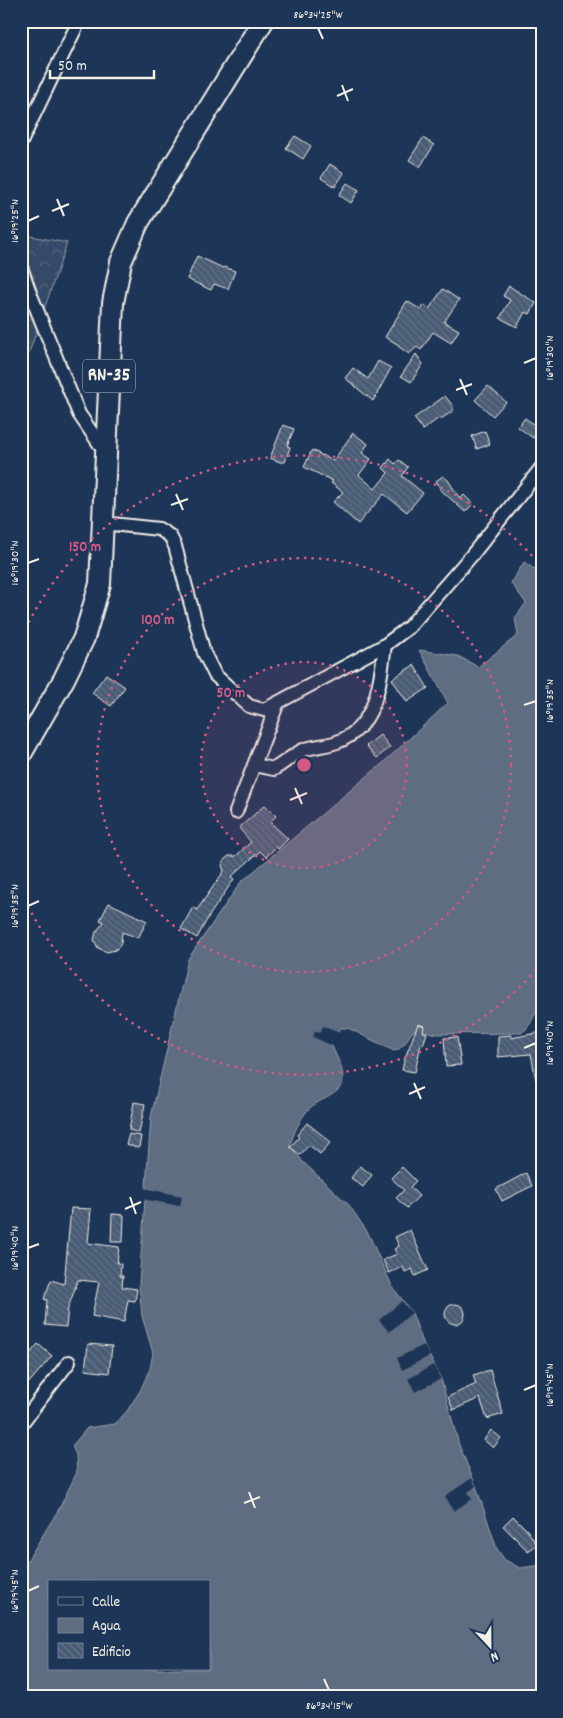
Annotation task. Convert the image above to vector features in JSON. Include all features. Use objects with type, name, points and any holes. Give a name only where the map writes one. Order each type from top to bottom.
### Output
[{"type":"main road","name":"RN-35","points":[[21,754],[64,679],[84,638],[100,584],[113,303],[121,262],[138,223],[263,21]]},
{"type":"street","points":[[21,142],[79,21]]},
{"type":"street","points":[[21,267],[79,414],[105,452]]},
{"type":"street","points":[[102,523],[159,529],[170,536],[175,546],[204,653],[216,675],[249,706],[264,710],[385,645],[409,627],[472,554],[542,467]]},
{"type":"street","points":[[254,765],[274,769],[305,749],[337,742],[352,734],[365,722],[376,697],[385,645]]},
{"type":"street","points":[[236,812],[277,704]]},
{"type":"street","points":[[21,1424],[69,1362]]},
{"type":"green space","points":[[21,234],[67,243],[21,376]]},
{"type":"water","points":[[542,560],[542,1006],[528,1027],[521,1033],[437,1034],[416,1029],[402,1047],[394,1051],[348,1028],[340,1028],[332,1046],[342,1071],[343,1080],[341,1085],[333,1094],[308,1110],[299,1122],[290,1145],[303,1162],[349,1205],[368,1233],[392,1286],[412,1313],[424,1345],[441,1379],[459,1445],[476,1486],[497,1549],[505,1560],[520,1568],[542,1565],[542,1697],[21,1697],[21,1566],[27,1561],[59,1509],[77,1472],[76,1455],[72,1446],[87,1428],[115,1424],[127,1411],[140,1391],[150,1369],[153,1353],[142,1316],[139,1284],[151,1117],[188,959],[241,882],[383,763],[448,703],[419,650],[458,656],[478,667],[518,635],[515,618],[526,603],[511,583],[524,562],[534,569]]},
{"type":"pier","points":[[323,1026],[340,1033],[335,1047],[313,1037],[315,1031],[320,1033]]},
{"type":"pier","points":[[143,1188],[182,1196],[180,1206],[142,1199]]},
{"type":"pier","points":[[402,1301],[412,1313],[389,1332],[379,1320]]},
{"type":"pier","points":[[424,1345],[430,1356],[402,1370],[397,1358]]},
{"type":"pier","points":[[433,1365],[441,1379],[415,1392],[408,1379]]},
{"type":"pier","points":[[472,1478],[476,1486],[468,1492],[472,1499],[454,1511],[445,1496]]},
{"type":"building","points":[[295,136],[311,146],[303,159],[286,148]]},
{"type":"building","points":[[423,138],[434,145],[420,167],[409,160]]},
{"type":"building","points":[[330,164],[344,173],[335,187],[321,178]]},
{"type":"building","points":[[347,183],[359,190],[351,203],[339,195]]},
{"type":"building","points":[[197,256],[223,268],[235,271],[228,289],[214,284],[211,290],[187,279]]},
{"type":"building","points":[[509,286],[536,303],[530,314],[525,312],[517,327],[500,318],[510,300],[503,296]]},
{"type":"building","points":[[443,289],[459,300],[444,322],[459,330],[451,343],[433,332],[421,350],[417,347],[409,354],[399,345],[385,337],[407,301],[421,310],[424,305],[429,309]]},
{"type":"building","points":[[416,354],[423,364],[411,382],[401,376]]},
{"type":"building","points":[[378,361],[391,368],[373,401],[345,378],[353,368],[368,379]]},
{"type":"building","points":[[488,386],[506,402],[493,416],[475,400]]},
{"type":"building","points":[[445,396],[453,406],[453,411],[441,419],[440,417],[423,430],[414,418]]},
{"type":"building","points":[[525,418],[540,429],[533,438],[518,427]]},
{"type":"building","points":[[283,425],[294,429],[287,446],[290,447],[285,462],[280,462],[270,458]]},
{"type":"building","points":[[485,431],[490,444],[477,449],[472,436]]},
{"type":"building","points":[[353,433],[368,444],[362,453],[371,459],[359,475],[375,489],[388,473],[383,468],[390,459],[395,464],[399,460],[408,467],[402,476],[423,493],[407,512],[384,494],[358,524],[333,502],[343,492],[331,483],[333,481],[304,467],[312,450],[333,461]]},
{"type":"building","points":[[443,476],[448,480],[460,499],[464,495],[473,504],[465,512],[442,491],[436,481]]},
{"type":"building","points":[[414,665],[428,688],[407,702],[392,679]]},
{"type":"building","points":[[106,674],[125,687],[111,706],[92,693]]},
{"type":"building","points":[[380,735],[390,747],[377,758],[366,746]]},
{"type":"building","points":[[265,805],[276,816],[270,822],[288,839],[266,857],[260,851],[231,877],[234,879],[209,916],[197,938],[181,929],[193,907],[197,910],[224,871],[222,865],[224,860],[229,856],[236,856],[251,842],[239,828]]},
{"type":"building","points":[[109,903],[147,921],[138,938],[122,932],[119,947],[107,952],[98,948],[94,940],[96,932],[104,922],[100,920]]},
{"type":"building","points":[[418,1024],[424,1026],[423,1032],[427,1033],[423,1045],[421,1044],[415,1072],[402,1070],[405,1058]]},
{"type":"building","points":[[542,1032],[542,1080],[536,1080],[531,1054],[498,1057],[498,1036],[511,1035],[511,1038]]},
{"type":"building","points":[[457,1037],[461,1065],[446,1066],[444,1038]]},
{"type":"building","points":[[134,1102],[145,1104],[139,1133],[129,1130]]},
{"type":"building","points":[[307,1123],[331,1142],[320,1154],[309,1145],[300,1155],[290,1147],[299,1137],[297,1135]]},
{"type":"building","points":[[129,1134],[141,1136],[139,1148],[126,1145]]},
{"type":"building","points":[[360,1166],[372,1175],[363,1187],[351,1178]]},
{"type":"building","points":[[402,1167],[416,1181],[410,1187],[419,1196],[407,1208],[396,1198],[404,1190],[391,1178]]},
{"type":"building","points":[[526,1173],[532,1186],[502,1201],[496,1189]]},
{"type":"building","points":[[71,1208],[91,1209],[88,1243],[119,1247],[117,1263],[121,1264],[120,1276],[123,1276],[122,1287],[137,1289],[135,1301],[128,1300],[124,1322],[92,1316],[99,1282],[78,1280],[68,1308],[66,1327],[45,1325],[47,1300],[44,1299],[51,1280],[64,1284]]},
{"type":"building","points":[[112,1214],[124,1215],[123,1242],[111,1242]]},
{"type":"building","points":[[410,1230],[428,1270],[415,1276],[412,1269],[405,1272],[403,1267],[389,1273],[383,1260],[397,1254],[394,1249],[399,1246],[395,1237]]},
{"type":"building","points":[[455,1304],[462,1307],[465,1314],[462,1321],[455,1324],[448,1321],[445,1314],[448,1307]]},
{"type":"building","points":[[38,1344],[52,1356],[21,1392],[21,1364]]},
{"type":"building","points":[[88,1344],[112,1346],[109,1373],[85,1370]]},
{"type":"building","points":[[490,1370],[503,1414],[487,1419],[480,1398],[453,1410],[448,1397],[476,1384],[473,1375]]},
{"type":"building","points":[[491,1430],[501,1438],[493,1448],[484,1440]]},
{"type":"building","points":[[513,1516],[527,1530],[537,1545],[528,1551],[503,1526]]}]
